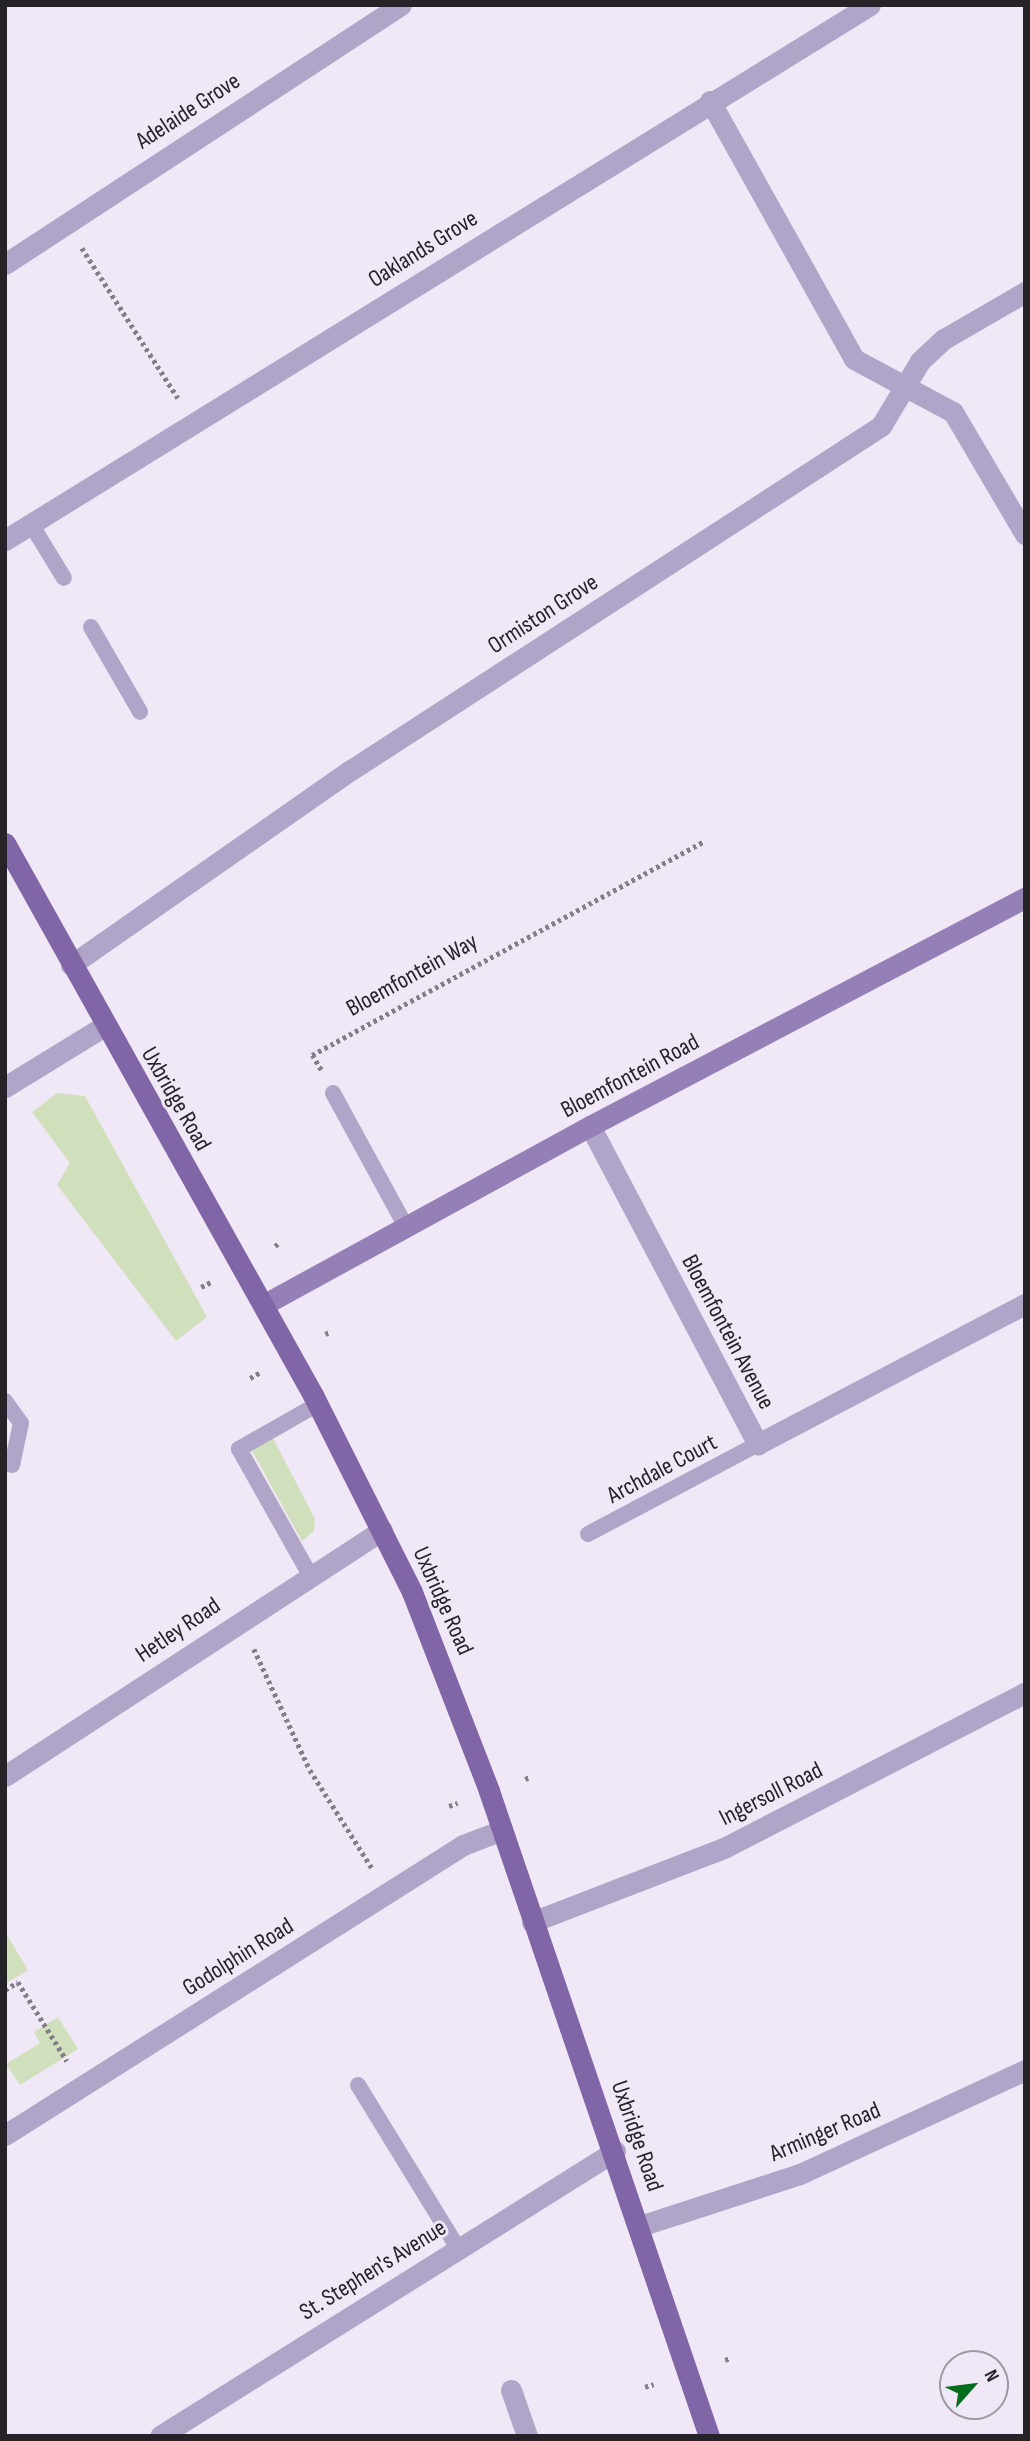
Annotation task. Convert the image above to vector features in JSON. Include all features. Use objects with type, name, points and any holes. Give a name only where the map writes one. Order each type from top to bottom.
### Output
[{"type":"main road","name":"Uxbridge Road","points":[[5,843],[104,1026],[318,1404],[382,1530],[441,1660],[615,2151],[709,2436]]},
{"type":"street","name":"Adelaide Grove","points":[[5,264],[401,5]]},
{"type":"street","name":"Oaklands Grove","points":[[5,540],[710,101],[870,5]]},
{"type":"street","points":[[710,101],[854,359],[905,388],[945,406],[962,422],[1025,534]]},
{"type":"street","name":"Ormiston Grove","points":[[71,965],[351,770],[881,426],[920,361],[944,339],[1025,292]]},
{"type":"street","name":"Bloemfontein Road","points":[[262,1305],[590,1126],[1025,898]]},
{"type":"street","points":[[5,1087],[104,1026]]},
{"type":"street","name":"Bloemfontein Avenue","points":[[590,1126],[758,1444],[1025,1304]]},
{"type":"street","name":"Hetley Road","points":[[5,1776],[382,1530]]},
{"type":"street","name":"Ingersoll Road","points":[[532,1922],[726,1847],[1025,1693]]},
{"type":"street","name":"Godolphin Road","points":[[5,2135],[463,1845],[502,1830]]},
{"type":"street","name":"Arminger Road","points":[[640,2226],[800,2174],[1025,2070]]},
{"type":"street","name":"St. Stephen's Avenue","points":[[160,2436],[615,2151]]},
{"type":"street","points":[[511,2390],[527,2436]]},
{"type":"lane","points":[[31,524],[64,578]]},
{"type":"lane","points":[[91,627],[140,712]]},
{"type":"lane","points":[[333,1093],[405,1225]]},
{"type":"lane","points":[[5,1401],[22,1423],[12,1465]]},
{"type":"lane","points":[[310,1575],[239,1449],[318,1404]]},
{"type":"lane","name":"Archdale Court","points":[[588,1534],[758,1444]]},
{"type":"lane","points":[[358,2085],[458,2248]]},
{"type":"path","points":[[82,248],[178,398]]},
{"type":"path","name":"Bloemfontein Way","points":[[333,1093],[312,1055],[703,842]]},
{"type":"path","points":[[275,1246],[280,1242]]},
{"type":"path","points":[[201,1287],[211,1282]]},
{"type":"path","points":[[250,1378],[261,1372]]},
{"type":"path","points":[[254,1648],[310,1770],[369,1862]]},
{"type":"path","points":[[449,1806],[457,1803]]},
{"type":"path","points":[[5,1990],[18,1982],[65,2057]]},
{"type":"path","points":[[725,2360],[731,2358]]},
{"type":"path","points":[[645,2387],[654,2384]]},
{"type":"green space","points":[[57,1093],[85,1096],[207,1317],[176,1341],[57,1185],[70,1163],[32,1112]]},
{"type":"green space","points":[[273,1438],[315,1519],[314,1531],[302,1541],[252,1451]]},
{"type":"green space","points":[[7,1935],[28,1970],[5,1984],[5,1936]]},
{"type":"green space","points":[[58,2017],[78,2049],[20,2085],[6,2064],[40,2043],[34,2032]]}]
